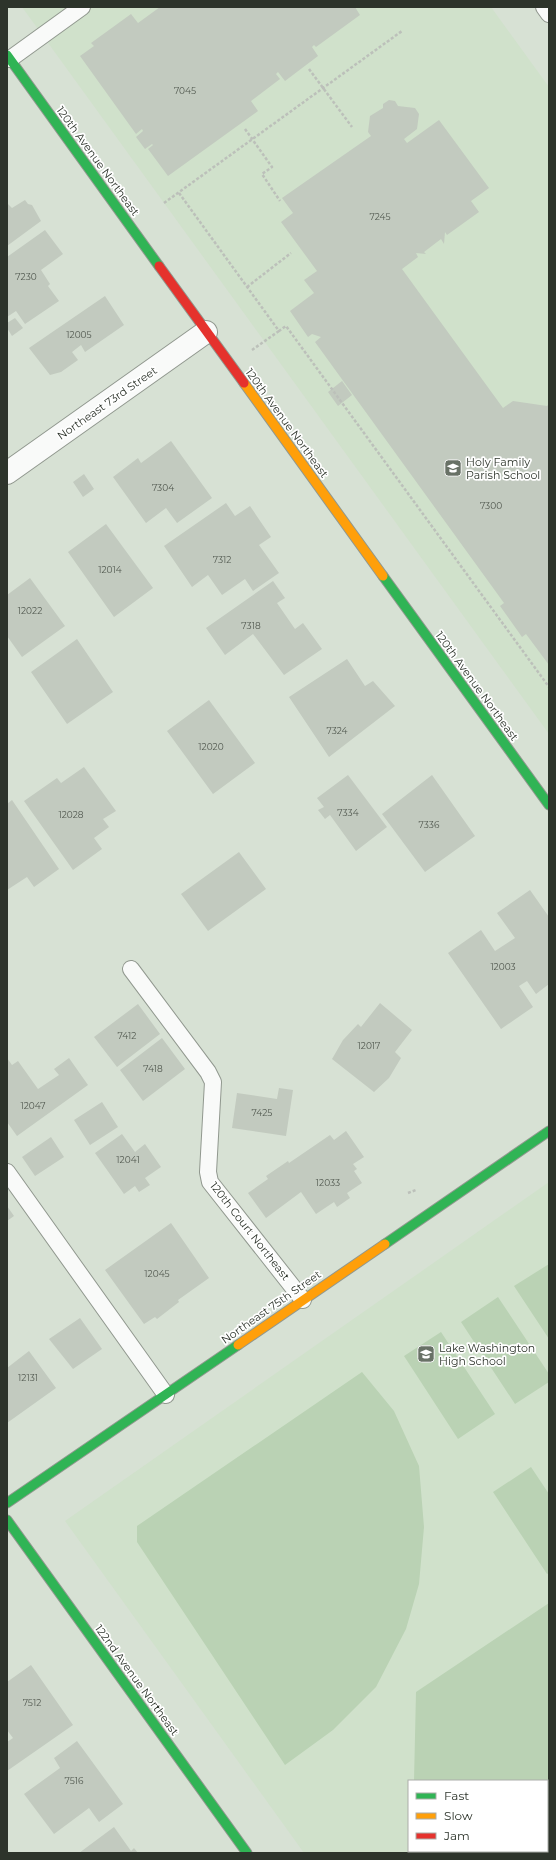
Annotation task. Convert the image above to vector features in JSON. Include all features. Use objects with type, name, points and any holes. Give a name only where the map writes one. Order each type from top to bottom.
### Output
[{"type":"street","name":"120th Avenue Northeast","points":[[8,57],[549,805]]},
{"type":"street","name":"Northeast 73rd Street","points":[[7,474],[206,332]]},
{"type":"street","name":"Northeast 75th Street","points":[[7,1503],[34,1486],[549,1131]]},
{"type":"street","name":"122nd Avenue Northeast","points":[[7,1520],[247,1853]]},
{"type":"lane","points":[[8,57],[82,7]]},
{"type":"lane","points":[[544,7],[549,14]]},
{"type":"lane","name":"120th Court Northeast","points":[[131,969],[208,1072],[212,1082],[208,1172],[210,1182],[303,1300]]},
{"type":"lane","points":[[7,1172],[166,1395]]},
{"type":"path","points":[[164,203],[402,31]]},
{"type":"path","points":[[309,69],[352,127]]},
{"type":"path","points":[[245,129],[272,167],[262,174],[280,201]]},
{"type":"path","points":[[179,192],[279,331]]},
{"type":"path","points":[[247,287],[291,253]]},
{"type":"path","points":[[251,350],[286,326],[549,687]]},
{"type":"shaded area","name":"Holy Family Parish School","points":[[22,7],[491,7],[549,87],[549,734]]},
{"type":"shaded area","name":"Lake Washington High School","points":[[549,1182],[549,1853],[304,1853],[65,1521]]},
{"type":"shaded area","points":[[549,1264],[549,1339],[514,1286]]},
{"type":"shaded area","points":[[498,1297],[549,1374],[549,1382],[515,1404],[461,1322]]},
{"type":"shaded area","points":[[441,1332],[495,1414],[458,1439],[404,1356]]},
{"type":"shaded area","points":[[362,1372],[394,1411],[419,1466],[424,1527],[419,1584],[406,1629],[376,1687],[333,1730],[285,1765],[137,1542],[137,1526]]},
{"type":"shaded area","points":[[531,1467],[549,1494],[549,1573],[547,1574],[493,1492]]},
{"type":"shaded area","points":[[549,1603],[549,1853],[462,1853],[548,1852],[548,1780],[414,1780],[416,1692]]},
{"type":"building","points":[[160,7],[355,7],[360,15],[316,47],[314,45],[312,47],[318,56],[285,81],[278,72],[276,74],[280,79],[251,101],[258,111],[168,176],[148,149],[153,145],[152,144],[145,149],[136,137],[143,131],[142,129],[136,134],[80,56],[94,46],[91,43],[131,14],[138,23]]},
{"type":"building","points":[[389,100],[395,101],[398,106],[415,108],[419,114],[417,129],[404,139],[407,143],[439,120],[489,188],[471,201],[479,212],[447,235],[445,232],[444,244],[441,239],[424,252],[426,254],[416,253],[418,257],[402,269],[503,408],[513,401],[547,406],[549,404],[549,665],[526,634],[522,637],[500,606],[504,603],[315,342],[321,337],[312,334],[308,337],[290,311],[314,293],[304,280],[317,271],[281,222],[293,213],[282,198],[371,136],[368,132],[370,116],[383,108],[383,104]]},
{"type":"building","points":[[25,200],[28,204],[32,205],[41,221],[7,246],[7,203],[12,208]]},
{"type":"building","points":[[45,230],[63,254],[41,270],[50,284],[48,286],[59,301],[25,324],[16,311],[7,317],[7,257]]},
{"type":"building","points":[[105,296],[124,325],[85,352],[81,345],[72,352],[78,360],[61,372],[50,375],[29,348]]},
{"type":"building","points":[[15,318],[23,328],[12,336],[7,328],[7,323]]},
{"type":"building","points":[[342,381],[352,395],[338,406],[328,392]]},
{"type":"building","points":[[171,441],[212,498],[177,523],[166,508],[146,523],[113,477],[138,458],[141,463]]},
{"type":"building","points":[[84,474],[94,489],[83,497],[73,482]]},
{"type":"building","points":[[226,503],[235,516],[250,506],[271,537],[259,545],[279,573],[253,591],[245,579],[222,595],[208,575],[192,587],[164,546]]},
{"type":"building","points":[[106,524],[153,588],[114,617],[68,552]]},
{"type":"building","points":[[30,578],[65,626],[22,657],[7,636],[7,595]]},
{"type":"building","points":[[273,581],[285,598],[277,603],[295,629],[303,623],[322,649],[284,675],[253,634],[225,655],[206,628]]},
{"type":"building","points":[[77,639],[113,692],[67,724],[31,672]]},
{"type":"building","points":[[347,659],[365,686],[373,681],[395,706],[329,757],[289,697]]},
{"type":"building","points":[[209,700],[255,763],[213,794],[167,731]]},
{"type":"building","points":[[84,767],[116,811],[103,819],[109,827],[94,838],[102,849],[73,870],[24,801],[57,778],[61,783]]},
{"type":"building","points":[[348,775],[387,827],[356,851],[330,815],[325,819],[318,810],[324,807],[317,798]]},
{"type":"building","points":[[432,775],[475,836],[425,872],[382,814]]},
{"type":"building","points":[[12,800],[59,869],[34,887],[27,877],[7,890],[7,804]]},
{"type":"building","points":[[239,852],[266,889],[208,931],[181,894]]},
{"type":"building","points":[[530,890],[549,917],[549,984],[536,994],[527,981],[519,986],[533,1007],[501,1029],[448,953],[481,930],[495,951],[515,938],[497,913]]},
{"type":"building","points":[[380,1003],[412,1030],[395,1052],[401,1058],[389,1078],[374,1092],[332,1059],[343,1040],[358,1024],[361,1027]]},
{"type":"building","points":[[138,1004],[160,1034],[117,1067],[94,1037]]},
{"type":"building","points":[[162,1038],[185,1069],[143,1101],[120,1070]]},
{"type":"building","points":[[7,1058],[12,1065],[18,1061],[38,1089],[59,1075],[54,1069],[69,1058],[88,1085],[17,1136],[7,1122]]},
{"type":"building","points":[[279,1088],[293,1090],[286,1136],[232,1128],[237,1093],[277,1099]]},
{"type":"building","points":[[102,1102],[118,1127],[90,1145],[74,1120]]},
{"type":"building","points":[[346,1131],[364,1157],[353,1164],[357,1169],[354,1171],[362,1183],[347,1193],[350,1198],[337,1207],[334,1202],[316,1214],[301,1192],[266,1218],[248,1193],[268,1179],[266,1176],[288,1161],[289,1163],[330,1135],[334,1140]]},
{"type":"building","points":[[122,1134],[135,1152],[145,1144],[161,1167],[145,1178],[150,1185],[139,1192],[135,1186],[124,1194],[95,1153]]},
{"type":"building","points":[[51,1137],[64,1157],[35,1176],[22,1157]]},
{"type":"building","points":[[7,1206],[14,1216],[7,1221]]},
{"type":"building","points":[[171,1223],[209,1278],[178,1300],[179,1302],[157,1319],[155,1317],[144,1324],[105,1270]]},
{"type":"building","points":[[80,1318],[102,1349],[73,1369],[49,1339]]},
{"type":"building","points":[[29,1351],[56,1388],[7,1423],[7,1368]]},
{"type":"building","points":[[31,1665],[73,1725],[7,1771],[7,1742],[13,1738],[7,1730],[7,1682]]},
{"type":"building","points":[[77,1741],[123,1804],[99,1822],[89,1808],[54,1834],[24,1794],[60,1768],[54,1758]]},
{"type":"building","points":[[114,1827],[131,1851],[134,1848],[138,1853],[79,1853]]},
{"type":"traffic: fast","points":[[7,55],[159,266]]},
{"type":"traffic: fast","points":[[383,576],[549,805]]},
{"type":"traffic: fast","points":[[385,1244],[549,1131]]},
{"type":"traffic: fast","points":[[7,1503],[238,1345]]},
{"type":"traffic: fast","points":[[7,1520],[247,1853]]},
{"type":"traffic: slow","points":[[244,383],[383,576]]},
{"type":"traffic: slow","points":[[238,1345],[385,1244]]},
{"type":"traffic: jam","points":[[159,266],[244,383]]},
{"type":"place","name":"Holy Family Parish School","points":[[453,468]]},
{"type":"place","name":"Lake Washington High School","points":[[426,1354]]}]
